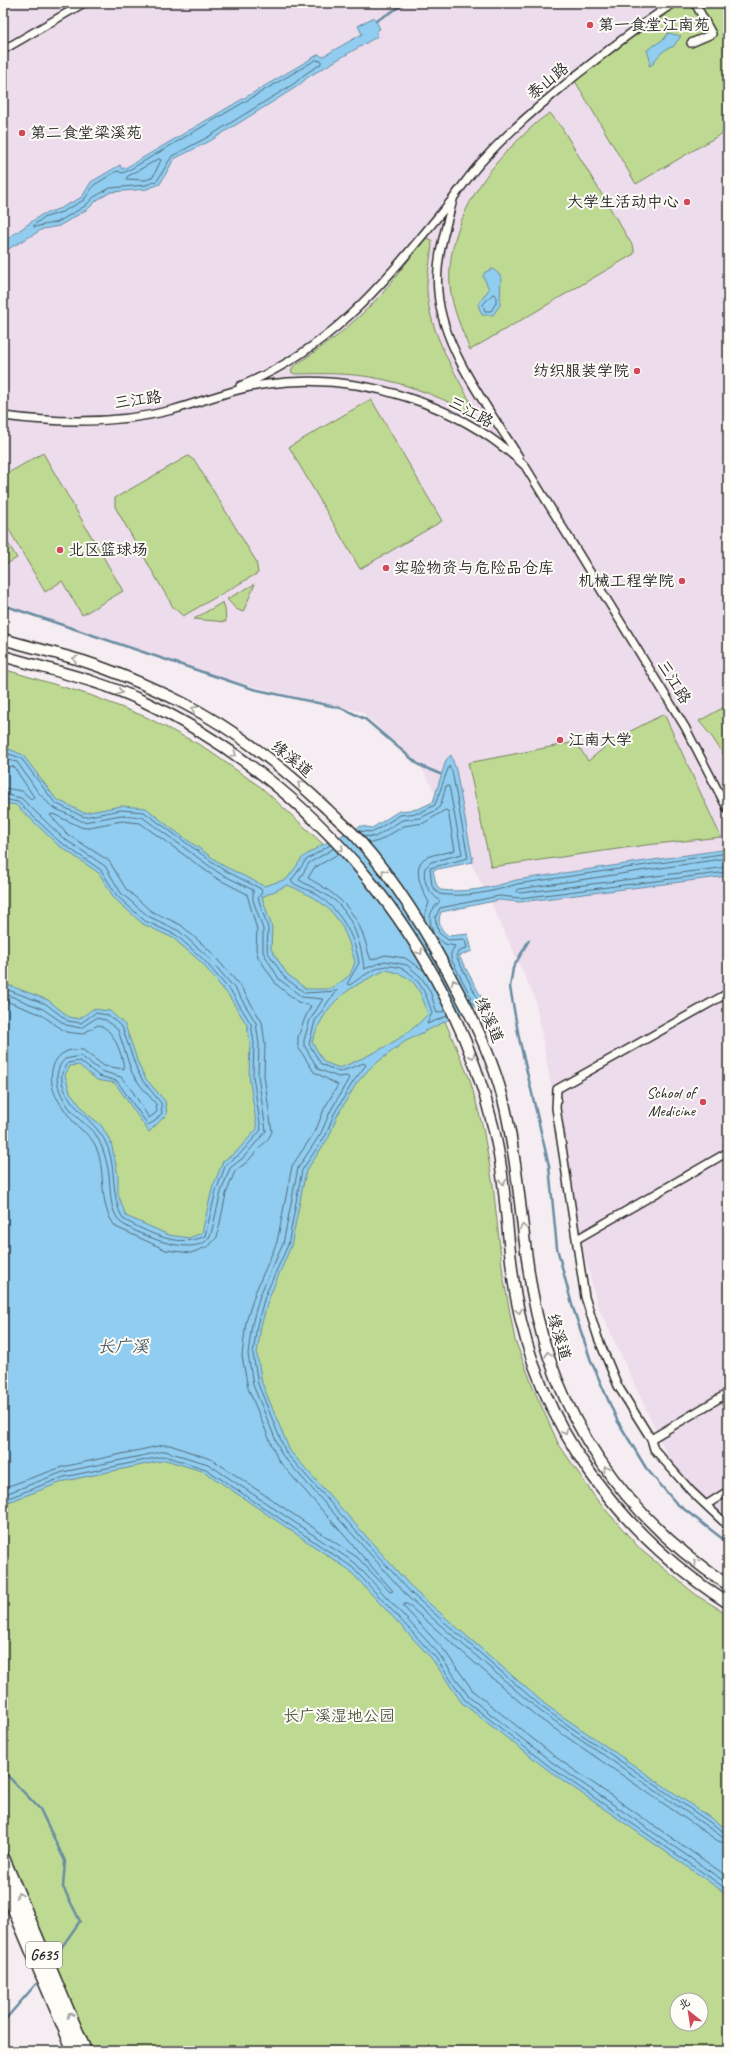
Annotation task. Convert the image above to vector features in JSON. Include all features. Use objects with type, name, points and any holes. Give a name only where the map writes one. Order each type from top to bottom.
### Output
[{"type":"highway","name":"G635","points":[[3,1858],[85,2051]]},
{"type":"highway","name":"G635","points":[[3,1883],[74,2051]]},
{"type":"main road","name":"缘溪道","points":[[3,639],[91,664],[151,688],[215,721],[254,748],[306,790],[358,838],[432,940],[472,1016],[490,1059],[505,1105],[513,1148],[526,1257],[541,1334],[563,1395],[581,1431],[602,1464],[626,1496],[654,1526],[680,1550],[728,1585]]},
{"type":"main road","name":"缘溪道","points":[[3,656],[78,676],[141,700],[183,721],[245,762],[314,820],[367,875],[432,970],[475,1063],[495,1130],[517,1299],[525,1336],[536,1372],[550,1402],[581,1460],[598,1486],[622,1514],[654,1548],[699,1584],[728,1603]]},
{"type":"street","points":[[3,50],[84,3]]},
{"type":"street","name":"泰山路","points":[[221,394],[267,375],[301,354],[334,330],[362,305],[387,278],[483,159],[520,122],[607,51],[674,3]]},
{"type":"street","points":[[691,44],[712,34],[695,3]]},
{"type":"street","points":[[454,196],[441,248],[438,272],[438,293],[442,316],[459,361],[525,466]]},
{"type":"street","name":"三江路","points":[[3,416],[33,420],[81,421],[130,417],[171,410],[221,394],[267,384],[313,381],[383,392],[421,402],[454,417],[505,447],[525,466],[685,726],[728,810]]},
{"type":"street","points":[[728,993],[557,1089],[556,1108],[574,1235],[577,1239],[585,1298],[598,1338],[618,1386],[651,1439],[654,1450],[728,1526]]},
{"type":"street","points":[[577,1239],[728,1152]]},
{"type":"street","points":[[651,1439],[726,1395],[728,1404]]},
{"type":"street","points":[[706,1505],[728,1491]]},
{"type":"shaded area","name":"江南大学","points":[[3,3],[728,3],[728,1523],[679,1480],[597,1304],[575,1216],[535,998],[488,896],[422,768],[362,712],[240,683],[3,607]]},
{"type":"green space","points":[[682,3],[728,3],[728,130],[636,184],[575,81],[629,40]]},
{"type":"green space","points":[[550,113],[562,128],[634,248],[634,254],[470,350],[455,311],[450,286],[450,267],[458,229],[466,210],[486,176],[511,147],[540,120]]},
{"type":"green space","points":[[426,238],[432,240],[427,285],[429,307],[444,351],[473,407],[472,413],[464,411],[453,404],[425,392],[379,378],[351,375],[295,374],[291,372],[293,367],[337,336],[362,314],[382,294]]},
{"type":"green space","points":[[371,399],[442,521],[360,569],[289,447]]},
{"type":"green space","name":"北区篮球场","points":[[43,453],[123,591],[82,615],[62,581],[45,592],[3,519],[3,476]]},
{"type":"green space","points":[[188,456],[195,461],[256,561],[258,573],[183,616],[173,607],[115,507],[115,498]]},
{"type":"green space","points":[[3,535],[17,558],[3,566]]},
{"type":"green space","points":[[255,584],[243,612],[236,609],[227,599]]},
{"type":"green space","points":[[223,602],[226,622],[194,619]]},
{"type":"green space","name":"长广溪湿地公园","points":[[3,669],[90,695],[146,717],[202,746],[262,788],[323,844],[418,969],[445,1021],[470,1080],[483,1128],[493,1185],[503,1275],[515,1340],[535,1392],[558,1443],[597,1500],[641,1550],[699,1597],[728,1614],[728,2051],[92,2051],[3,1845]]},
{"type":"green space","points":[[728,705],[728,761],[699,721]]},
{"type":"green space","points":[[664,714],[721,837],[646,845],[491,867],[468,763],[576,742],[588,761],[615,739]]},
{"type":"water","points":[[374,17],[380,29],[376,31],[378,36],[308,77],[298,86],[210,141],[174,159],[160,184],[147,189],[111,192],[97,200],[88,209],[59,226],[43,229],[3,252],[3,242],[41,215],[61,208],[82,197],[91,182],[120,165],[122,169],[127,167],[319,54],[322,57],[362,34],[358,26]]},
{"type":"water","points":[[668,33],[681,36],[673,47],[670,47],[664,51],[658,56],[653,64],[649,66],[650,60],[647,50],[664,39]]},
{"type":"water","points":[[493,269],[501,276],[500,305],[493,315],[482,315],[478,305],[489,289],[483,276],[485,272]]},
{"type":"water","name":"长广溪","points":[[9,749],[23,755],[56,799],[84,813],[121,806],[146,808],[172,829],[224,866],[264,886],[287,879],[303,857],[320,846],[361,826],[372,828],[399,811],[418,809],[433,802],[446,760],[451,755],[456,770],[473,862],[433,870],[436,884],[440,890],[459,891],[478,889],[516,880],[728,849],[728,876],[520,902],[499,900],[441,912],[439,922],[441,928],[446,934],[449,936],[468,934],[472,951],[459,956],[484,1002],[404,1042],[370,1068],[356,1084],[337,1116],[329,1137],[306,1171],[291,1246],[269,1298],[261,1326],[257,1354],[262,1383],[290,1451],[415,1591],[546,1705],[728,1830],[728,1895],[548,1770],[462,1703],[432,1659],[349,1570],[205,1472],[166,1460],[65,1481],[3,1504],[3,983],[48,1000],[69,1017],[79,1019],[93,1009],[110,1011],[125,1025],[140,1068],[146,1079],[165,1101],[167,1114],[149,1132],[115,1083],[97,1080],[79,1065],[70,1066],[65,1075],[70,1092],[86,1113],[101,1125],[111,1142],[118,1175],[118,1194],[126,1216],[169,1235],[189,1238],[202,1233],[212,1189],[223,1161],[236,1152],[257,1129],[249,1076],[250,1043],[247,1025],[229,996],[201,962],[173,938],[143,924],[114,898],[99,873],[58,845],[16,805],[3,803],[3,750]],"holes":[[[288,885],[303,892],[325,906],[340,923],[345,933],[355,962],[350,975],[337,985],[328,989],[306,989],[287,974],[271,949],[272,927],[262,897]],[[386,970],[410,979],[422,997],[428,1014],[399,1039],[364,1058],[340,1068],[324,1062],[312,1042],[324,1016],[331,1006],[349,990]]]},
{"type":"waterway","points":[[376,21],[406,3]]},
{"type":"waterway","points":[[3,605],[253,689],[341,708],[365,719],[419,765],[440,774]]},
{"type":"waterway","points":[[529,940],[513,968],[510,987],[519,1038],[549,1166],[557,1248],[572,1305],[591,1361],[617,1420],[646,1468],[676,1503],[728,1543]]},
{"type":"waterway","points":[[3,1510],[8,1500]]},
{"type":"waterway","points":[[3,1771],[40,1809],[65,1861],[63,1887],[80,1921],[54,1958]]},
{"type":"waterway","points":[[3,2022],[36,1984]]},
{"type":"place","name":"第一食堂江南苑","points":[[590,25]]},
{"type":"place","name":"第二食堂梁溪苑","points":[[22,133]]},
{"type":"place","name":"大学生活动中心","points":[[687,202]]},
{"type":"place","name":"纺织服装学院","points":[[637,371]]},
{"type":"place","name":"北区篮球场","points":[[60,550]]},
{"type":"place","name":"实验物资与危险品仓库","points":[[386,568]]},
{"type":"place","name":"机械工程学院","points":[[682,581]]},
{"type":"place","name":"江南大学","points":[[560,740]]},
{"type":"place","name":"School of Medicine","points":[[703,1102]]}]
